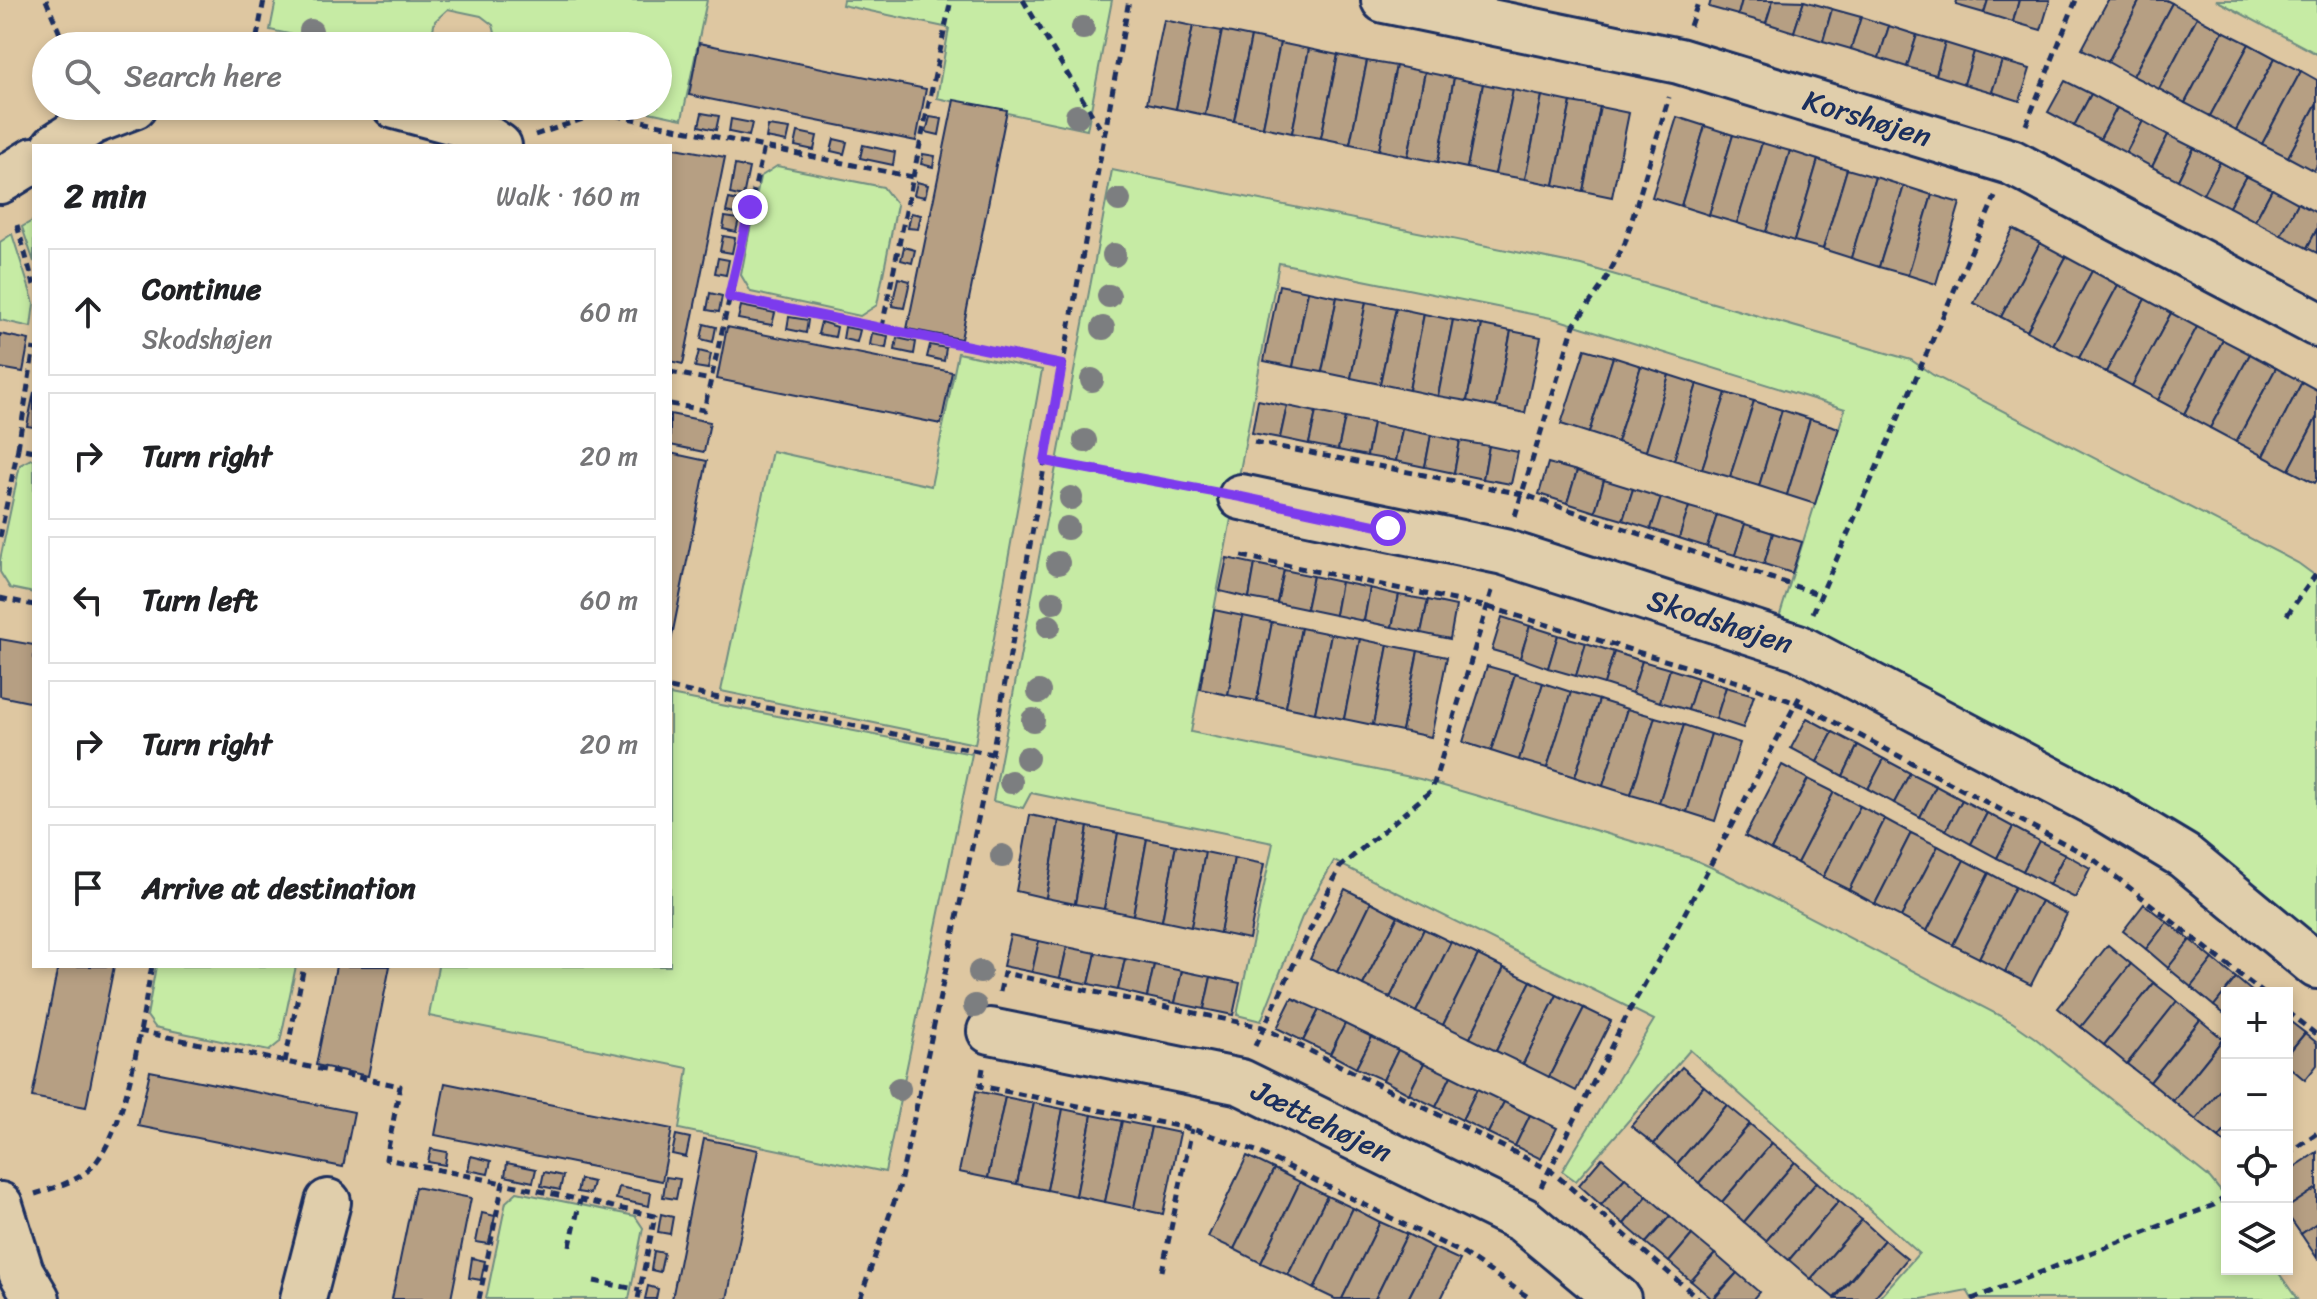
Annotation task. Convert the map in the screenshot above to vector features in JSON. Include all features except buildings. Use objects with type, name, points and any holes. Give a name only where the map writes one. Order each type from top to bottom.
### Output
[{"type":"street","name":"Korshøjen","points":[[1384,0],[1679,61],[2011,162],[2317,324]]},
{"type":"street","points":[[58,144],[97,120]]},
{"type":"street","points":[[447,120],[511,143]]},
{"type":"street","points":[[0,181],[32,161]]},
{"type":"street","name":"Skodshøjen","points":[[1241,497],[1504,552],[1798,647],[2104,808],[2184,856],[2317,966]]},
{"type":"street","name":"Jættehøjen","points":[[990,1031],[1241,1082],[1523,1220],[1618,1299]]},
{"type":"street","points":[[303,1299],[328,1202]]},
{"type":"street","points":[[0,1206],[21,1272],[37,1299]]},
{"type":"path","points":[[46,0],[59,32]]},
{"type":"path","points":[[258,32],[264,0]]},
{"type":"path","points":[[882,327],[951,0]]},
{"type":"path","points":[[1023,0],[1104,135]]},
{"type":"path","points":[[860,1299],[899,1188],[992,754],[1129,0]]},
{"type":"path","points":[[2011,162],[2076,0]]},
{"type":"path","points":[[1522,494],[1574,325],[1604,283],[1625,243],[1665,110]]},
{"type":"path","points":[[511,143],[580,120]]},
{"type":"path","points":[[637,120],[913,177]]},
{"type":"path","points":[[672,404],[704,410],[764,147]]},
{"type":"path","points":[[1254,442],[1522,494],[1821,595],[1987,213]]},
{"type":"path","points":[[17,225],[32,278]]},
{"type":"path","points":[[729,297],[1062,365]]},
{"type":"path","points":[[0,537],[32,360]]},
{"type":"path","points":[[672,372],[711,380]]},
{"type":"path","points":[[18,448],[32,451]]},
{"type":"path","points":[[1045,461],[1241,497]]},
{"type":"path","points":[[1242,556],[1488,607],[1751,686],[1806,707],[2092,858],[2255,987]]},
{"type":"path","points":[[2287,615],[2317,573]]},
{"type":"path","points":[[0,598],[32,605]]},
{"type":"path","points":[[1241,1082],[1262,1027],[1340,867],[1432,790],[1488,607]]},
{"type":"path","points":[[672,688],[992,754]]},
{"type":"path","points":[[1523,1220],[1628,1013],[1687,910],[1795,705]]},
{"type":"path","points":[[0,1206],[59,1186],[89,1170],[109,1146],[122,1110],[152,968]]},
{"type":"path","points":[[285,1062],[304,968]]},
{"type":"path","points":[[2293,1017],[2317,1035]]},
{"type":"path","points":[[139,1031],[400,1086],[386,1159],[655,1216],[638,1299]]},
{"type":"path","points":[[990,1031],[980,1086],[1192,1129],[1256,1151],[1464,1254],[1531,1299]]},
{"type":"path","points":[[1162,1271],[1192,1129]]},
{"type":"path","points":[[2293,1150],[2317,1133]]},
{"type":"path","points":[[479,1299],[503,1183]]},
{"type":"path","points":[[570,1246],[580,1199]]},
{"type":"path","points":[[1972,1299],[2221,1200]]},
{"type":"path","points":[[594,1281],[640,1290]]},
{"type":"green space","points":[[276,0],[707,0],[682,119],[672,117],[672,32],[495,32],[493,25],[481,16],[448,9],[435,21],[432,32],[270,30]]},
{"type":"green space","points":[[843,0],[1112,0],[1087,130],[937,98],[949,28],[842,5]]},
{"type":"green space","points":[[2216,0],[2317,0],[2317,54]]},
{"type":"green space","points":[[777,166],[883,187],[897,205],[877,305],[860,316],[751,292],[741,275],[760,177]]},
{"type":"green space","points":[[1112,170],[1581,265],[1911,360],[1933,375],[2298,563],[2317,577],[2317,940],[2200,843],[2127,795],[1814,636],[1778,621],[1845,409],[1556,319],[1279,263],[1191,732],[1420,779],[1693,859],[1728,875],[2012,1022],[2035,1038],[2210,1178],[2221,1192],[2221,1275],[2280,1275],[2297,1299],[1972,1299],[1967,1290],[1922,1299],[1878,1299],[1919,1253],[1690,1050],[1576,1181],[1562,1171],[1654,1020],[1334,861],[1302,917],[1261,1021],[1237,1015],[1273,843],[1031,793],[1023,808],[993,801]]},
{"type":"green space","points":[[32,221],[32,256],[22,227]]},
{"type":"green space","points":[[12,234],[32,297],[31,327],[0,320],[0,242]]},
{"type":"green space","points":[[958,353],[1042,370],[975,744],[721,691],[772,451],[931,486]]},
{"type":"green space","points":[[32,459],[32,593],[10,588],[0,572],[20,465]]},
{"type":"green space","points":[[672,695],[972,754],[885,1172],[679,1129],[688,1068],[429,1016],[438,968],[672,968]]},
{"type":"green space","points":[[156,968],[296,968],[280,1042],[269,1051],[155,1027],[147,1016]]},
{"type":"green space","points":[[517,1192],[635,1216],[643,1228],[629,1299],[486,1299],[506,1202]]},
{"type":"route","points":[[750,207],[729,297],[1062,365],[1045,461],[1388,528]]}]
